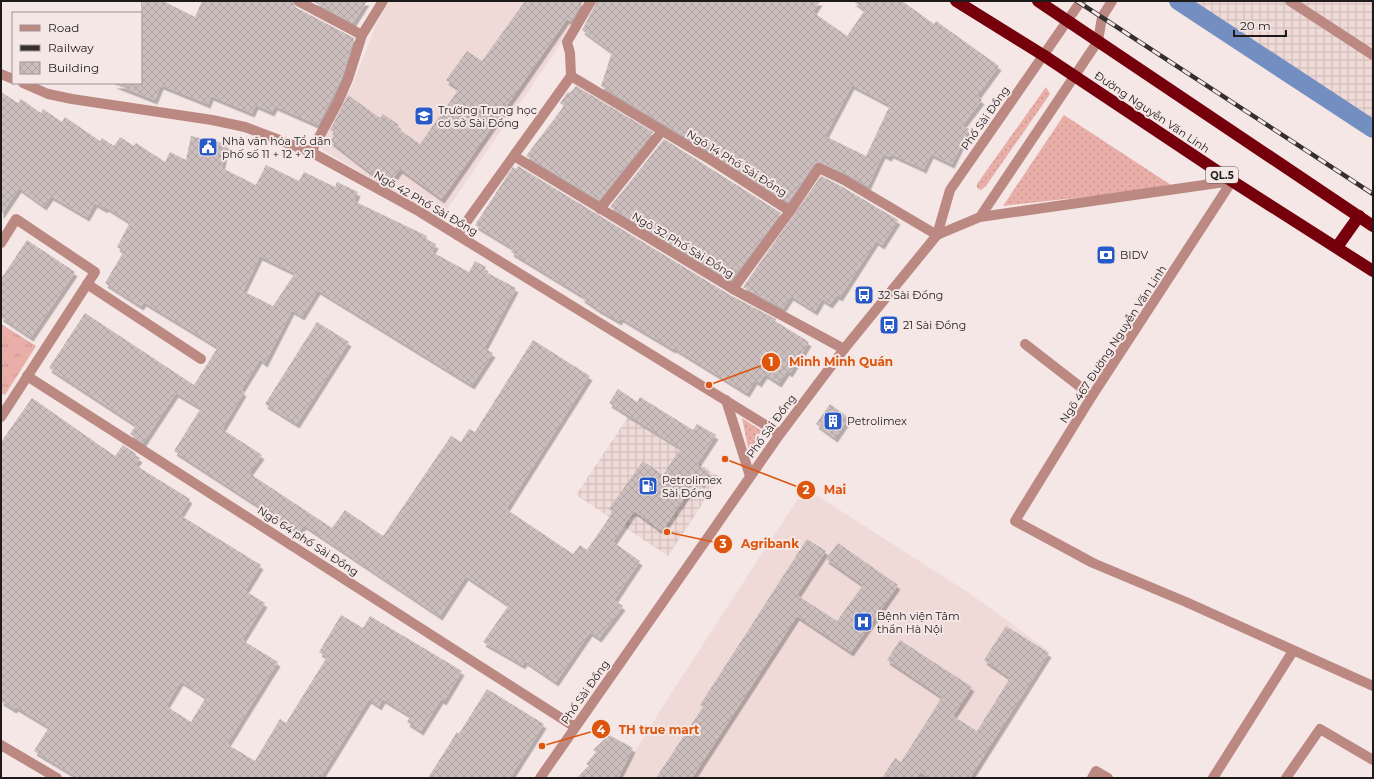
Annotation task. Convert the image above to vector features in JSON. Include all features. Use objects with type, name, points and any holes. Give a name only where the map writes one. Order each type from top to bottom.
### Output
[{"type":"highway","name":"Đường Nguyễn Văn Linh","points":[[956,1],[1074,75],[1232,181],[1373,271]]},
{"type":"highway","points":[[1038,1],[1373,226]]},
{"type":"highway","points":[[1337,247],[1359,216]]},
{"type":"street","points":[[311,152],[340,96],[362,35],[383,1]]},
{"type":"street","points":[[458,235],[571,76],[570,53],[567,42],[591,1]]},
{"type":"street","name":"Phố Sài Đồng","points":[[540,778],[780,434],[844,349],[937,235],[950,190],[1081,1]]},
{"type":"street","points":[[980,216],[1098,41],[1102,17],[1112,1]]},
{"type":"street","points":[[1290,1],[1373,55]]},
{"type":"street","points":[[304,2],[362,35]]},
{"type":"street","points":[[1,74],[12,79]]},
{"type":"street","name":"Ngõ 14 Phố Sài Đồng","points":[[571,76],[790,211]]},
{"type":"street","name":"Ngõ 42 Phố Sài Đồng","points":[[25,84],[48,94],[72,99],[212,120],[245,127],[311,152],[415,209],[780,434]]},
{"type":"street","points":[[600,209],[662,131]]},
{"type":"street","name":"Ngõ 32 Phố Sài Đồng","points":[[514,156],[734,289],[844,349]]},
{"type":"street","name":"Ngõ 14 Phố Sài Đồng","points":[[734,289],[819,168],[844,180],[937,235]]},
{"type":"street","name":"Phố Sài Đồng","points":[[937,235],[980,216],[1232,181]]},
{"type":"street","name":"Ngõ 467 Đường Nguyễn Văn Linh","points":[[1232,181],[1092,396],[1015,521],[1093,564],[1186,602],[1292,651]]},
{"type":"street","points":[[1,243],[16,219],[95,272],[1,417]]},
{"type":"street","points":[[87,284],[201,359]]},
{"type":"street","points":[[1026,344],[1092,396]]},
{"type":"street","name":"Ngõ 64 phố Sài Đồng","points":[[27,376],[575,727]]},
{"type":"street","points":[[726,400],[750,476]]},
{"type":"street","points":[[1213,778],[1292,651],[1373,686]]},
{"type":"street","points":[[1286,778],[1320,729],[1373,760]]},
{"type":"street","points":[[1,745],[57,778]]},
{"type":"street","points":[[1092,778],[1096,771],[1108,778]]},
{"type":"shaded area","name":"Trường Trung học cơ sở Sài Đồng","points":[[388,1],[590,1],[439,221],[319,147],[353,84],[376,25],[389,2]]},
{"type":"shaded area","points":[[1190,1],[1373,1],[1373,120]]},
{"type":"shaded area","name":"Petrolimex Sài Đồng","points":[[628,417],[720,477],[668,556],[576,495]]},
{"type":"shaded area","name":"Bệnh viện Tâm thần Hà Nội","points":[[805,488],[969,593],[1049,651],[974,778],[618,778],[681,678]]},
{"type":"green space","points":[[1046,87],[1050,94],[986,186],[981,190],[977,188],[977,184]]},
{"type":"green space","points":[[1064,115],[1174,187],[1003,206]]},
{"type":"green space","points":[[1,324],[36,346],[5,395],[1,393]]},
{"type":"green space","points":[[742,418],[762,431],[749,452]]},
{"type":"building","points":[[141,1],[163,1],[195,17],[202,1],[292,1],[295,7],[354,38],[342,77],[318,125],[275,106],[272,112],[256,105],[252,113],[211,96],[208,104],[161,85],[155,100],[114,84],[142,84]]},
{"type":"building","points":[[312,1],[367,1],[353,23]]},
{"type":"building","points":[[525,1],[583,1],[571,22],[567,19],[442,199],[400,169],[388,186],[330,141],[336,133],[330,130],[348,95],[380,118],[383,114],[399,125],[397,128],[420,144],[459,89],[446,80],[467,51],[482,61]]},
{"type":"building","points":[[597,1],[820,1],[813,12],[847,36],[865,10],[853,1],[902,1],[934,24],[936,21],[999,66],[977,96],[982,100],[962,126],[969,129],[952,164],[931,154],[924,169],[891,154],[889,157],[883,154],[868,186],[847,174],[818,162],[814,164],[788,202],[714,154],[601,86],[612,52],[582,30]],"holes":[[[852,85],[890,105],[866,156],[825,136]]]},
{"type":"building","points":[[576,86],[653,132],[599,200],[526,156],[564,106],[560,103],[568,92],[570,93]]},
{"type":"building","points":[[1,92],[18,103],[21,99],[41,113],[43,109],[62,122],[65,117],[100,141],[102,138],[114,146],[120,137],[134,146],[136,143],[165,162],[170,152],[186,160],[191,136],[227,144],[222,168],[256,185],[266,165],[299,181],[304,172],[335,187],[337,182],[358,192],[354,201],[427,236],[426,239],[436,244],[432,252],[469,272],[475,261],[486,267],[484,271],[516,288],[484,348],[493,353],[472,385],[318,290],[302,316],[292,310],[265,363],[260,359],[241,390],[244,392],[222,429],[262,455],[249,473],[332,528],[345,510],[383,536],[451,436],[461,442],[469,429],[475,432],[533,340],[590,376],[506,509],[573,554],[580,545],[587,550],[613,512],[609,509],[643,461],[663,475],[681,448],[609,403],[618,389],[637,402],[640,397],[693,430],[697,424],[716,435],[697,464],[710,473],[702,484],[697,480],[662,531],[634,511],[613,542],[640,561],[614,600],[623,606],[599,638],[590,632],[556,682],[525,661],[523,665],[483,642],[509,605],[466,576],[440,616],[304,525],[299,532],[174,451],[201,408],[176,393],[143,443],[130,434],[136,425],[49,368],[85,313],[194,385],[218,347],[144,302],[141,306],[105,283],[124,251],[117,247],[130,222],[106,207],[105,209],[95,203],[87,217],[51,196],[44,206],[19,188],[1,215]],"holes":[[[260,256],[295,273],[273,306],[243,291]]]},
{"type":"building","points":[[664,139],[781,213],[731,280],[610,207]]},
{"type":"building","points":[[518,166],[730,295],[776,319],[775,321],[809,342],[790,373],[787,371],[779,383],[765,374],[759,383],[755,380],[747,393],[674,348],[673,349],[621,318],[619,321],[598,309],[582,298],[583,296],[511,252],[513,248],[475,225],[513,167],[516,169]]},
{"type":"building","points":[[821,176],[841,186],[898,220],[882,245],[876,241],[840,297],[837,295],[830,304],[822,299],[815,311],[791,296],[783,308],[743,287]]},
{"type":"building","points":[[27,240],[75,272],[31,337],[1,317],[1,279]]},
{"type":"building","points":[[317,322],[349,342],[297,424],[265,404]]},
{"type":"building","points":[[32,398],[115,456],[123,445],[136,454],[135,455],[140,458],[135,465],[190,499],[180,515],[261,565],[245,591],[265,603],[242,640],[278,662],[227,744],[255,761],[280,719],[286,723],[327,657],[319,652],[341,615],[363,628],[370,616],[462,671],[444,701],[441,699],[421,731],[407,722],[411,716],[383,699],[379,706],[369,699],[320,778],[79,778],[34,751],[49,727],[16,707],[14,709],[1,701],[1,442]],"holes":[[[181,681],[206,697],[191,722],[166,706]]]},
{"type":"building","name":"Petrolimex","points":[[830,404],[849,418],[835,438],[816,424]]},
{"type":"building","points":[[807,539],[826,551],[797,595],[837,621],[863,585],[826,559],[838,543],[898,585],[851,652],[797,616],[692,778],[656,778],[703,707],[700,705]]},
{"type":"building","points":[[1006,626],[1049,653],[970,778],[929,778],[920,772],[917,778],[882,778],[895,758],[901,762],[942,697],[887,660],[900,640],[972,687],[953,716],[977,731],[1010,678],[984,660]]},
{"type":"building","points":[[487,689],[544,724],[510,778],[428,778],[457,732],[459,734]]},
{"type":"building","points":[[609,735],[633,748],[618,778],[577,778],[589,765],[586,764],[596,752],[593,750]]},
{"type":"waterway","points":[[1178,1],[1373,129]]},
{"type":"railway","points":[[1077,1],[1373,194]]},
{"type":"place","name":"Trường Trung học cơ sở Sài Đồng","points":[[424,116]]},
{"type":"place","name":"Nhà văn hóa Tổ dân phố số 11 + 12 + 21","points":[[208,147]]},
{"type":"place","name":"BIDV","points":[[1106,255]]},
{"type":"place","name":"32 Sài Đồng","points":[[864,295]]},
{"type":"place","name":"21 Sài Đồng","points":[[889,325]]},
{"type":"place","name":"Minh Minh Quán","points":[[709,385]]},
{"type":"place","name":"Petrolimex","points":[[833,421]]},
{"type":"place","name":"Mai","points":[[725,459]]},
{"type":"place","name":"Petrolimex Sài Đồng","points":[[648,486]]},
{"type":"place","name":"Agribank","points":[[667,532]]},
{"type":"place","name":"Bệnh viện Tâm thần Hà Nội","points":[[863,622]]},
{"type":"place","name":"TH true mart","points":[[542,746]]}]
